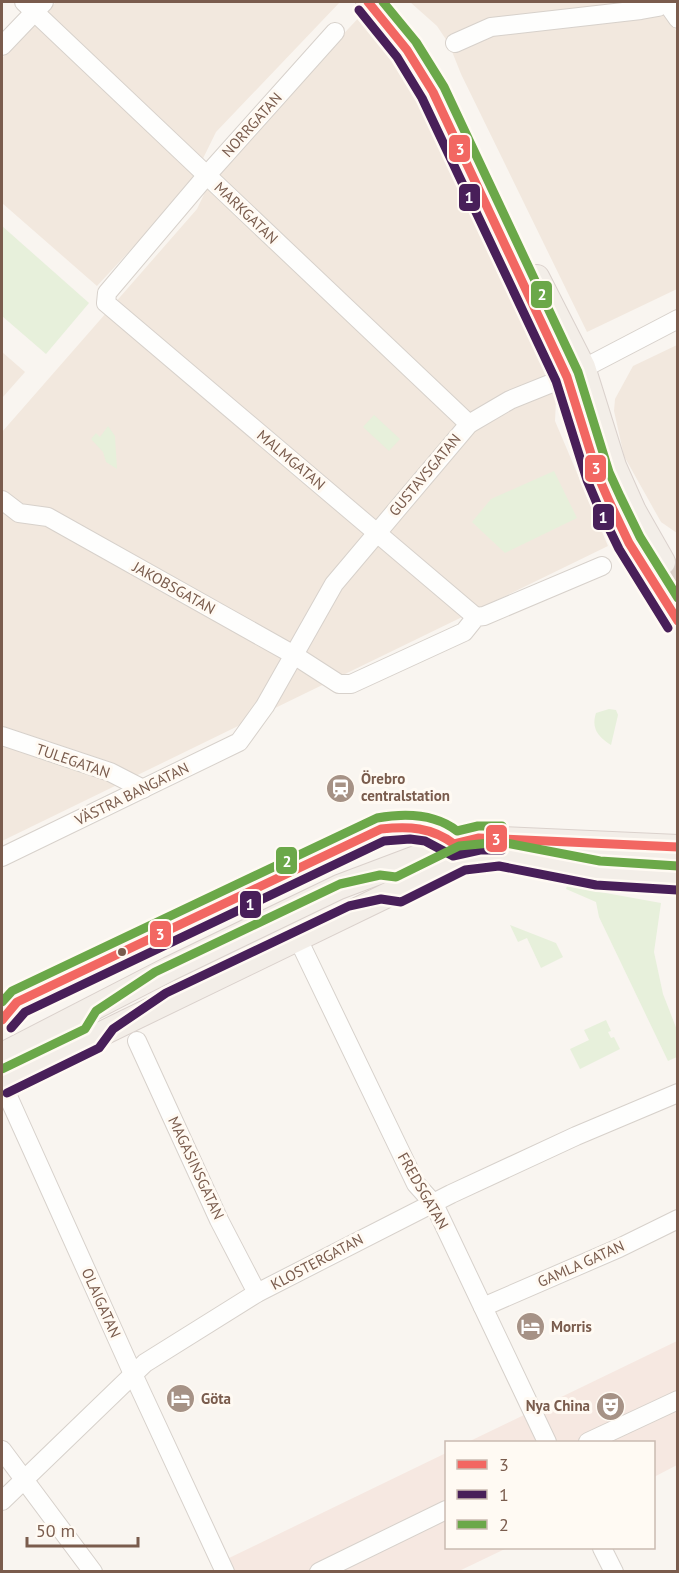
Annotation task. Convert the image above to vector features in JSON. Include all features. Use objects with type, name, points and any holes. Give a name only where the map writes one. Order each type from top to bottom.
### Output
[{"type":"main road","points":[[368,2],[407,50],[434,92],[575,372]]},
{"type":"main road","points":[[388,2],[414,33],[430,59],[496,196],[575,372],[598,476],[629,543],[653,565]]},
{"type":"main road","points":[[2,1055],[169,969],[339,887],[445,847],[479,838],[678,847]]},
{"type":"main road","points":[[572,870],[594,860],[601,851],[603,843]]},
{"type":"main road","points":[[2,1082],[462,858],[500,854],[572,870],[678,878]]},
{"type":"street","points":[[455,43],[491,27],[641,10],[658,7],[666,2],[678,19]]},
{"type":"street","points":[[2,46],[34,5]]},
{"type":"street","name":"MARKGATAN","points":[[34,5],[207,175],[469,424]]},
{"type":"street","name":"NORRGATAN","points":[[106,303],[107,292],[207,175],[335,32]]},
{"type":"street","name":"MALMGATAN","points":[[106,303],[476,617]]},
{"type":"street","name":"GUSTAVSGATAN","points":[[255,722],[334,584],[469,424],[510,400],[575,372],[678,319]]},
{"type":"street","name":"JAKOBSGATAN","points":[[2,500],[19,513],[48,517],[294,655],[339,684],[351,684],[464,632],[476,617]]},
{"type":"street","points":[[476,617],[484,616],[602,566]]},
{"type":"street","name":"VÄSTRA BANGATAN","points":[[2,857],[239,742],[255,722]]},
{"type":"street","name":"TULEGATAN","points":[[2,736],[110,772],[143,789]]},
{"type":"street","name":"FREDSGATAN","points":[[298,939],[416,1184],[434,1204],[546,1441]]},
{"type":"street","name":"MAGASINSGATAN","points":[[136,1041],[219,1220],[258,1293]]},
{"type":"street","name":"OLAIGATAN","points":[[2,1082],[225,1572]]},
{"type":"street","name":"KLOSTERGATAN","points":[[2,1501],[133,1374],[258,1293],[452,1194],[557,1145],[678,1093]]},
{"type":"street","name":"GAMLA GATAN","points":[[483,1307],[619,1248],[678,1219]]},
{"type":"street","points":[[592,1441],[678,1400]]},
{"type":"street","points":[[2,1450],[93,1572]]},
{"type":"street","points":[[319,1572],[445,1511]]},
{"type":"street","points":[[602,1549],[614,1572]]},
{"type":"shaded area","points":[[56,2],[340,2],[216,132],[189,187],[97,286],[2,203],[2,58]]},
{"type":"shaded area","points":[[410,2],[657,2],[677,32],[677,289],[587,332],[461,74],[449,44],[437,26]]},
{"type":"shaded area","points":[[366,10],[403,52],[558,358],[555,421],[608,546],[2,841],[2,432],[197,209],[216,169]]},
{"type":"shaded area","points":[[677,345],[677,533],[661,522],[624,456],[614,411],[615,399],[633,366]]},
{"type":"shaded area","points":[[2,352],[25,372],[2,398]]},
{"type":"shaded area","points":[[677,1341],[677,1465],[655,1476],[655,1441],[470,1441]]},
{"type":"shaded area","points":[[445,1453],[445,1549],[505,1549],[457,1572],[233,1571],[227,1559]]},
{"type":"green space","points":[[2,226],[89,303],[46,354],[2,316]]},
{"type":"green space","points":[[374,415],[400,439],[389,451],[363,427]]},
{"type":"green space","points":[[108,426],[115,436],[117,469],[106,462],[103,452],[91,439],[96,433],[100,437]]},
{"type":"green space","points":[[554,471],[577,518],[505,553],[472,522],[491,499]]},
{"type":"green space","points":[[609,709],[616,710],[618,715],[611,745],[602,739],[594,723],[596,713]]},
{"type":"green space","points":[[567,886],[661,903],[654,952],[663,994],[677,1030],[677,1057],[668,1061],[599,917],[596,902],[566,889]]},
{"type":"green space","points":[[510,925],[556,943],[563,957],[541,968],[527,938],[518,942]]},
{"type":"green space","points":[[606,1020],[611,1031],[608,1032],[611,1038],[614,1037],[620,1049],[580,1069],[570,1049],[589,1040],[584,1030]]},
{"type":"tunnel","points":[[663,562],[678,585]]},
{"type":"tunnel","points":[[644,568],[678,622]]},
{"type":"transit line","name":"3","points":[[368,2],[407,50],[433,92],[567,377],[598,476],[609,501],[629,543],[678,621]]},
{"type":"transit line","name":"2","points":[[383,2],[416,42],[444,87],[578,372],[609,472],[640,537],[678,598]]},
{"type":"transit line","name":"1","points":[[359,10],[397,57],[422,98],[556,381],[587,480],[598,506],[619,549],[668,628]]},
{"type":"transit line","name":"2","points":[[2,1002],[12,991],[377,818],[398,815],[419,816],[439,821],[457,831],[478,826],[502,826]]},
{"type":"transit line","name":"3","points":[[2,1020],[17,1002],[381,829],[419,829],[437,834],[454,844],[479,838],[678,847]]},
{"type":"transit line","name":"1","points":[[11,1028],[25,1012],[384,841],[410,839],[425,841],[453,856],[480,850],[502,850]]},
{"type":"transit line","name":"2","points":[[2,1069],[85,1029],[96,1011],[155,972],[340,884],[380,875],[396,877],[459,846],[501,842],[600,861],[678,866]]},
{"type":"transit line","name":"1","points":[[7,1093],[99,1048],[113,1029],[166,993],[349,906],[381,899],[401,902],[465,870],[499,866],[596,885],[677,890]]},
{"type":"place","name":"Örebro centralstation","points":[[340,788]]},
{"type":"place","name":"Morris","points":[[530,1327]]},
{"type":"place","name":"Göta","points":[[180,1399]]},
{"type":"place","name":"Nya China","points":[[611,1406]]}]
